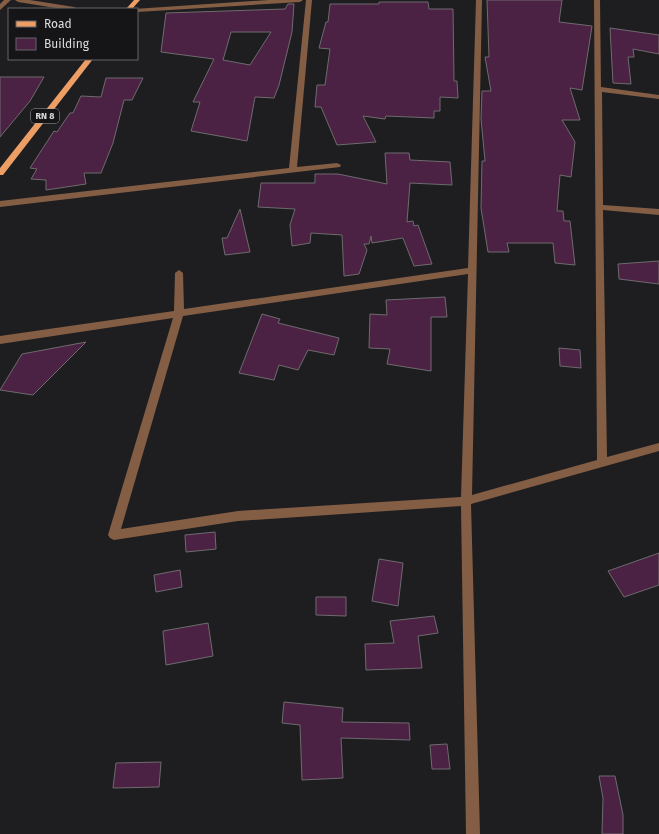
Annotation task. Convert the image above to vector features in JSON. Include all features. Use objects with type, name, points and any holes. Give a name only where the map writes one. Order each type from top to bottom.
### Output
[{"type":"main road","points":[[130,8],[137,0]]},
{"type":"main road","name":"RN 8","points":[[0,173],[89,60]]},
{"type":"street","points":[[0,8],[8,0]]},
{"type":"street","points":[[18,0],[68,8]]},
{"type":"street","points":[[138,10],[300,0]]},
{"type":"street","points":[[293,170],[309,0]]},
{"type":"street","points":[[473,834],[466,501],[479,0]]},
{"type":"street","points":[[598,0],[602,463]]},
{"type":"street","points":[[598,89],[659,97]]},
{"type":"street","points":[[0,204],[337,165]]},
{"type":"street","points":[[599,207],[659,212]]},
{"type":"street","points":[[0,340],[472,270]]},
{"type":"street","points":[[179,273],[179,313],[114,535],[238,516],[466,501],[659,447]]},
{"type":"building","points":[[487,0],[562,0],[559,22],[592,26],[582,90],[570,88],[580,120],[562,120],[575,142],[571,177],[560,175],[557,211],[563,211],[564,221],[570,221],[575,265],[555,263],[553,243],[507,243],[509,252],[488,252],[481,208],[482,161],[485,161],[481,119],[482,91],[491,91],[485,57],[489,57]]},
{"type":"building","points":[[379,2],[428,2],[429,9],[453,9],[454,81],[457,81],[458,98],[440,97],[440,111],[434,111],[434,118],[386,116],[385,119],[363,116],[376,142],[337,145],[321,107],[315,107],[317,85],[325,85],[330,49],[319,48],[326,22],[328,22],[330,4],[379,4]]},
{"type":"building","points":[[288,4],[294,4],[292,32],[279,85],[274,98],[255,97],[247,141],[191,131],[200,102],[193,102],[214,59],[161,52],[166,13],[285,9]],"holes":[[[231,32],[271,32],[250,65],[223,60]]]},
{"type":"building","points":[[610,28],[659,35],[659,54],[633,49],[634,57],[628,57],[631,84],[613,83]]},
{"type":"building","points":[[0,77],[44,77],[30,101],[0,137]]},
{"type":"building","points":[[106,78],[143,78],[132,100],[124,100],[113,143],[101,173],[84,173],[86,184],[46,190],[46,180],[31,179],[37,169],[30,168],[54,131],[57,132],[70,113],[73,113],[81,96],[101,97]]},
{"type":"building","points":[[385,153],[409,153],[410,160],[450,162],[452,185],[410,183],[407,222],[413,221],[414,226],[418,225],[432,264],[414,266],[403,238],[372,243],[371,236],[369,244],[364,244],[367,250],[359,274],[344,276],[342,235],[311,233],[310,243],[292,246],[290,225],[295,209],[258,207],[261,183],[315,183],[315,174],[338,174],[387,184]]},
{"type":"building","points":[[240,209],[250,252],[225,255],[222,238],[227,238]]},
{"type":"building","points":[[659,261],[659,284],[619,279],[618,264]]},
{"type":"building","points":[[445,297],[447,317],[431,317],[431,371],[387,364],[390,349],[369,348],[370,314],[387,315],[386,300]]},
{"type":"building","points":[[262,314],[280,319],[278,323],[339,338],[334,355],[308,350],[298,370],[279,365],[274,380],[239,373]]},
{"type":"building","points":[[86,342],[33,395],[0,390],[22,354]]},
{"type":"building","points":[[559,348],[580,350],[581,368],[560,366]]},
{"type":"building","points":[[215,532],[216,549],[186,552],[185,535]]},
{"type":"building","points":[[659,553],[659,585],[624,597],[608,571]]},
{"type":"building","points":[[379,559],[403,563],[398,606],[372,601]]},
{"type":"building","points":[[180,570],[182,587],[156,592],[154,575]]},
{"type":"building","points":[[316,597],[346,597],[346,616],[316,615]]},
{"type":"building","points":[[434,616],[438,633],[418,636],[422,668],[366,670],[365,644],[394,643],[390,621]]},
{"type":"building","points":[[208,623],[213,656],[166,665],[163,631]]},
{"type":"building","points":[[284,702],[343,708],[342,722],[409,723],[410,740],[341,738],[343,778],[302,780],[300,725],[282,723]]},
{"type":"building","points":[[447,744],[450,769],[432,769],[430,745]]},
{"type":"building","points":[[161,762],[159,787],[113,788],[116,763]]},
{"type":"building","points":[[599,776],[615,776],[623,815],[623,834],[602,834],[603,798]]}]
